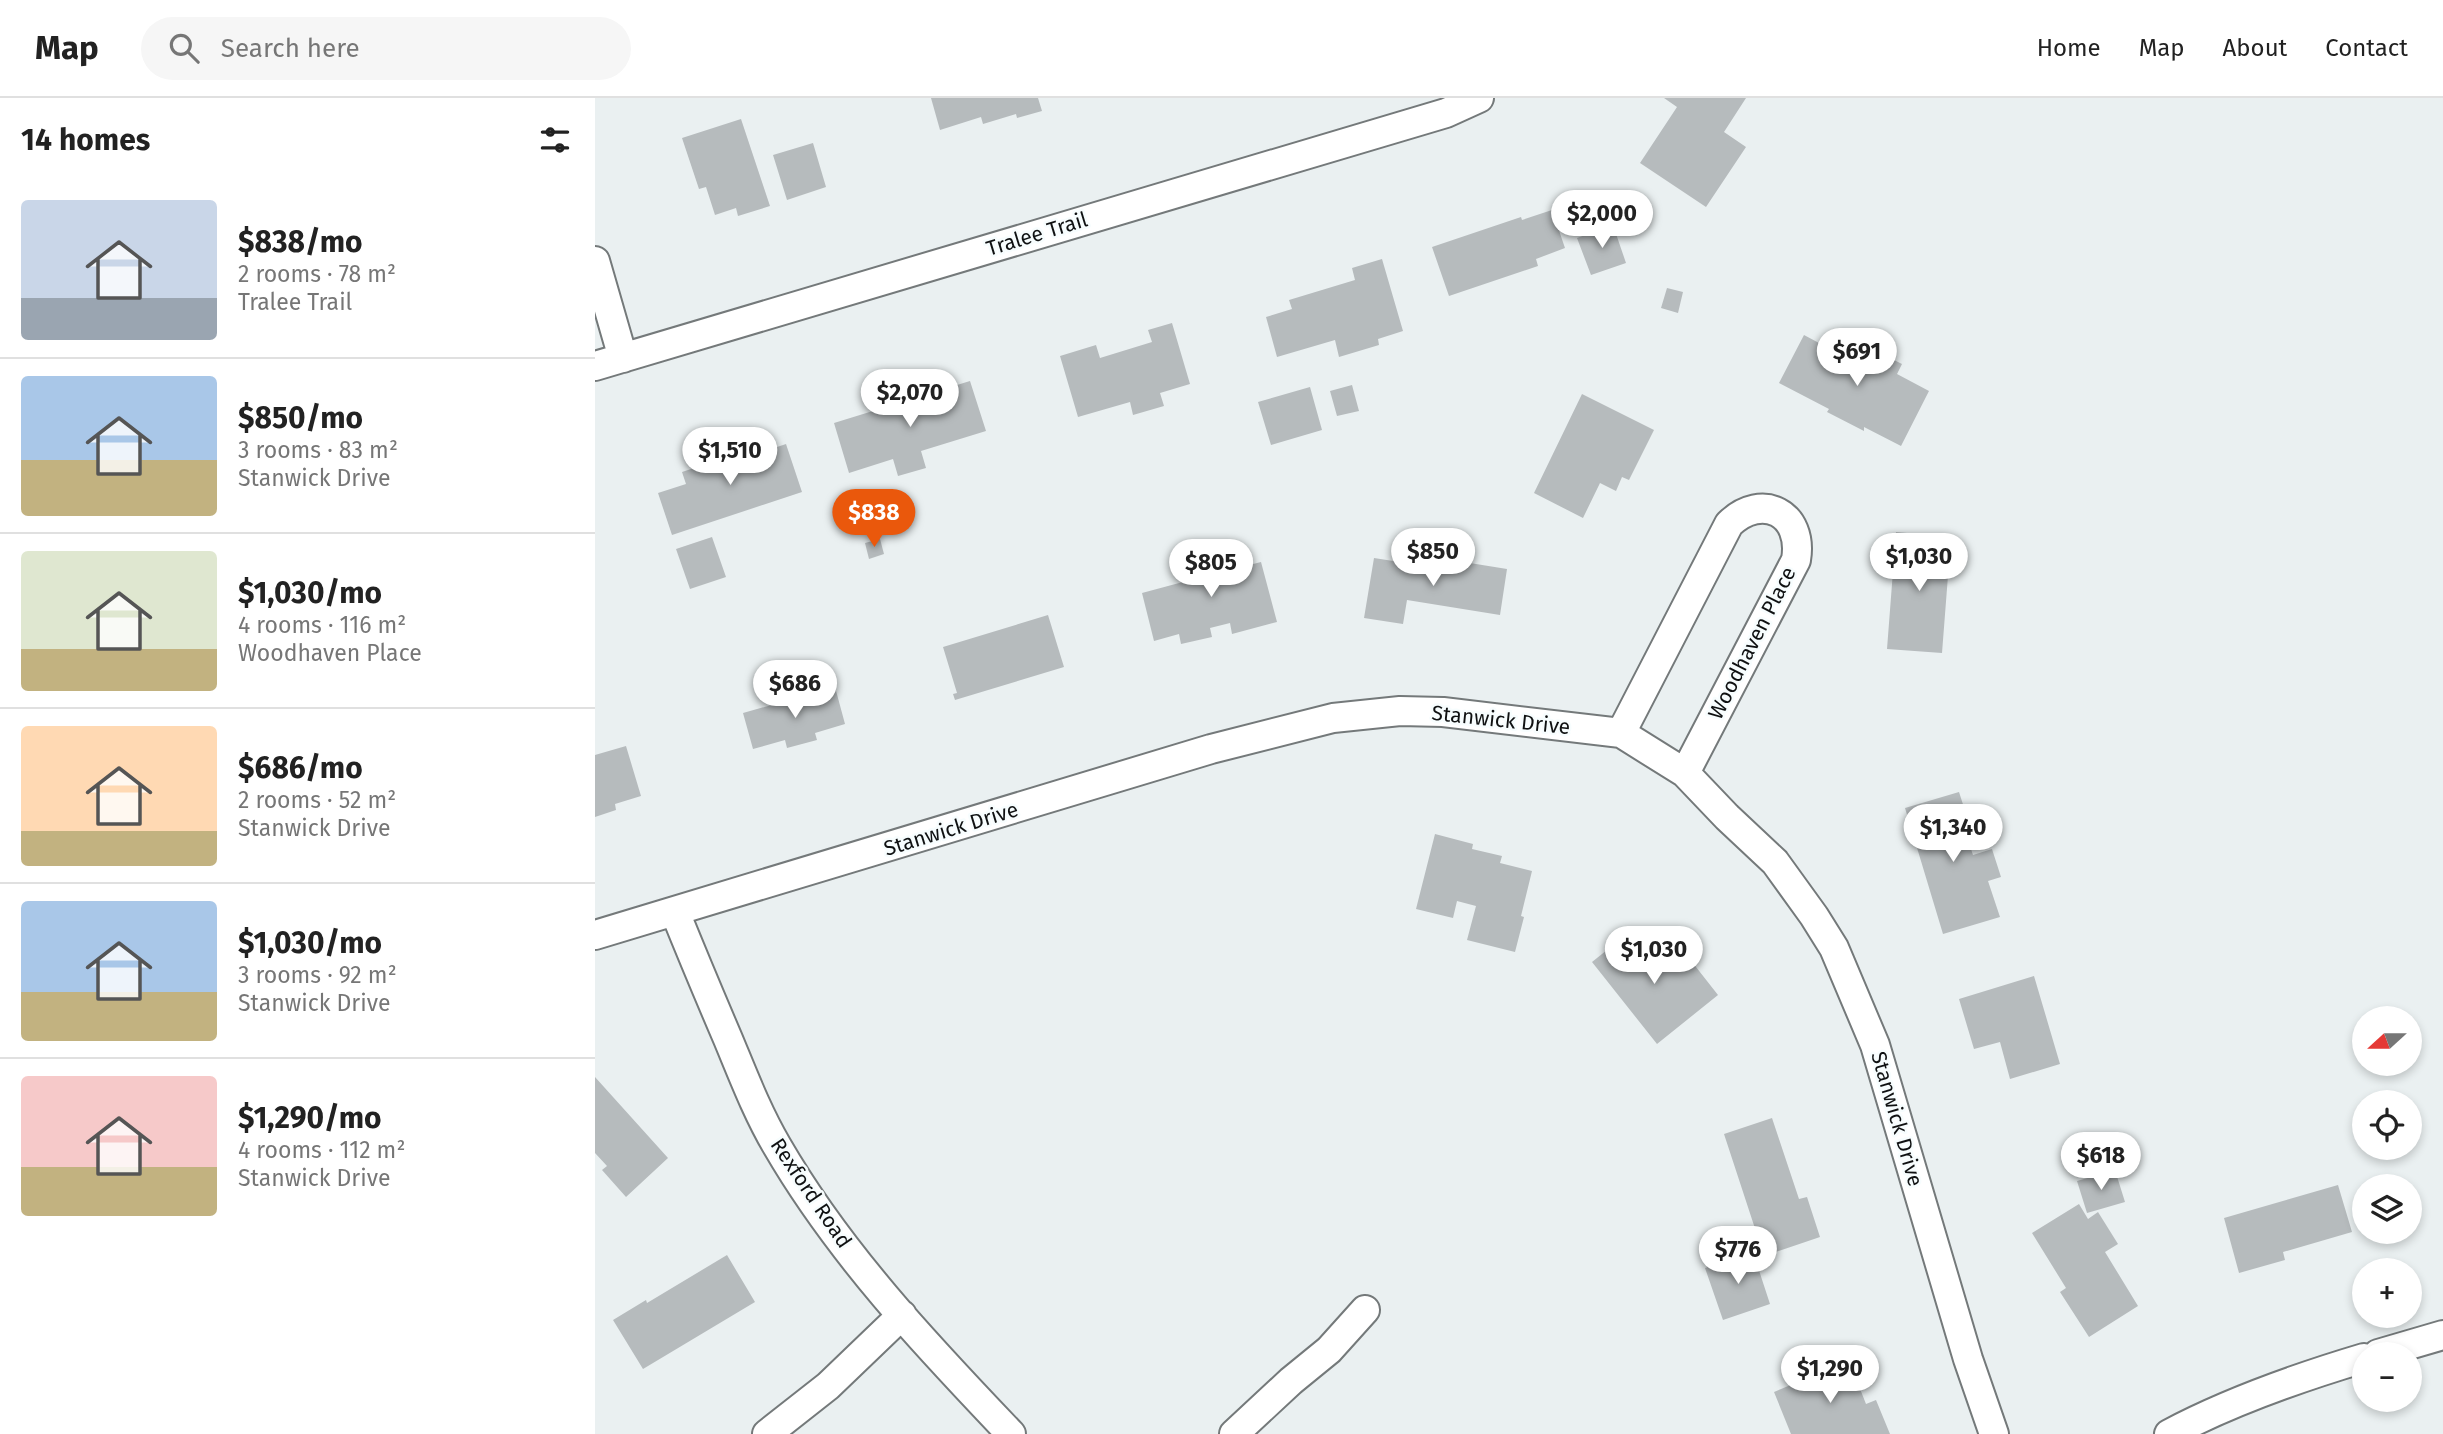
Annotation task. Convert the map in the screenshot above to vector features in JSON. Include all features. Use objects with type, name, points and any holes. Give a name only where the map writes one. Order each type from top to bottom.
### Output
[{"type":"street","name":"Tralee Trail","points":[[595,366],[1433,117],[1479,98]]},
{"type":"street","points":[[595,261],[623,358]]},
{"type":"street","name":"Woodhaven Place","points":[[1621,733],[1728,524],[1739,514],[1751,509],[1765,508],[1778,512],[1789,521],[1796,533],[1796,559],[1685,773]]},
{"type":"street","name":"Stanwick Drive","points":[[595,935],[1211,749],[1333,718],[1400,711],[1443,712],[1621,733],[1685,773],[1775,862],[1834,948],[1875,1045],[1968,1359],[1994,1434]]},
{"type":"street","name":"Rexford Road","points":[[675,912],[749,1090],[775,1143],[806,1194],[902,1315],[1011,1434]]},
{"type":"street","points":[[1234,1434],[1329,1350],[1365,1310]]},
{"type":"street","points":[[767,1434],[828,1386],[902,1315]]},
{"type":"street","points":[[2419,1342],[2443,1335]]},
{"type":"street","points":[[2169,1434],[2272,1388],[2352,1362]]},
{"type":"building","points":[[931,98],[1038,98],[1042,111],[1017,118],[1016,114],[983,124],[981,117],[940,130]]},
{"type":"building","points":[[1664,98],[1746,98],[1724,132],[1746,147],[1706,207],[1640,163],[1677,107]]},
{"type":"building","points":[[741,119],[770,206],[738,216],[736,208],[715,215],[706,187],[699,189],[682,138]]},
{"type":"building","points":[[813,143],[826,187],[787,200],[773,155]]},
{"type":"building","points":[[1552,210],[1565,248],[1536,259],[1538,266],[1449,296],[1432,247],[1521,217],[1522,220]]},
{"type":"building","points":[[1613,225],[1626,263],[1591,275],[1577,238]]},
{"type":"building","points":[[1382,259],[1403,331],[1378,339],[1379,345],[1339,357],[1335,340],[1277,357],[1266,317],[1292,309],[1289,300],[1355,280],[1352,268]]},
{"type":"building","points":[[1667,288],[1683,292],[1678,313],[1661,308]]},
{"type":"building","points":[[1172,323],[1190,384],[1160,393],[1164,406],[1133,415],[1130,402],[1078,417],[1060,356],[1096,345],[1100,358],[1152,342],[1148,330]]},
{"type":"building","points":[[1804,335],[1851,360],[1860,343],[1902,364],[1897,374],[1929,391],[1901,446],[1827,412],[1829,409],[1779,383]]},
{"type":"building","points":[[970,381],[986,431],[921,451],[926,468],[898,476],[893,459],[849,473],[834,423]]},
{"type":"building","points":[[1352,385],[1359,411],[1337,416],[1330,391]]},
{"type":"building","points":[[1310,387],[1322,430],[1271,445],[1258,402]]},
{"type":"building","points":[[1582,394],[1654,430],[1629,480],[1622,477],[1616,491],[1600,483],[1583,518],[1534,493]]},
{"type":"building","points":[[769,443],[771,449],[786,444],[802,492],[672,535],[658,493],[686,484],[682,472]]},
{"type":"building","points":[[1896,532],[1951,537],[1942,653],[1887,649]]},
{"type":"building","points":[[712,537],[726,577],[690,589],[676,549]]},
{"type":"building","points":[[880,539],[884,554],[869,559],[865,543]]},
{"type":"building","points":[[1227,543],[1234,569],[1261,562],[1277,622],[1232,634],[1230,623],[1210,628],[1212,637],[1181,644],[1179,634],[1154,641],[1142,593],[1194,579],[1188,553]]},
{"type":"building","points":[[1374,558],[1444,569],[1445,559],[1507,569],[1500,615],[1407,600],[1403,624],[1364,618]]},
{"type":"building","points":[[1048,615],[1064,667],[955,700],[953,694],[957,693],[943,647]]},
{"type":"building","points":[[835,687],[845,724],[815,733],[817,740],[787,748],[785,740],[753,749],[743,713]]},
{"type":"building","points":[[626,746],[641,796],[615,804],[616,810],[595,817],[595,755]]},
{"type":"building","points":[[1959,792],[1970,826],[1964,828],[1973,855],[1992,849],[2001,877],[1988,881],[2000,917],[1943,934],[1905,808]]},
{"type":"building","points":[[1435,834],[1473,844],[1472,849],[1502,856],[1500,863],[1532,871],[1515,952],[1467,940],[1476,906],[1457,901],[1453,918],[1416,909]]},
{"type":"building","points":[[1632,930],[1664,970],[1685,953],[1718,995],[1657,1044],[1592,962]]},
{"type":"building","points":[[2034,976],[2060,1064],[2010,1079],[2000,1042],[1974,1049],[1959,999]]},
{"type":"building","points":[[595,1077],[668,1158],[626,1197],[602,1170],[607,1166],[595,1153]]},
{"type":"building","points":[[1772,1118],[1799,1199],[1807,1197],[1820,1237],[1764,1256],[1724,1134]]},
{"type":"building","points":[[2115,1170],[2125,1202],[2087,1213],[2077,1181]]},
{"type":"building","points":[[2338,1185],[2352,1232],[2283,1252],[2285,1260],[2239,1273],[2224,1218]]},
{"type":"building","points":[[2079,1204],[2088,1219],[2098,1212],[2118,1244],[2105,1252],[2138,1306],[2089,1337],[2060,1292],[2066,1288],[2032,1233]]},
{"type":"building","points":[[1753,1252],[1770,1304],[1723,1320],[1705,1268]]},
{"type":"building","points":[[727,1255],[755,1302],[643,1369],[613,1320]]},
{"type":"building","points":[[1849,1361],[1866,1404],[1876,1400],[1890,1434],[1791,1434],[1774,1392]]}]
